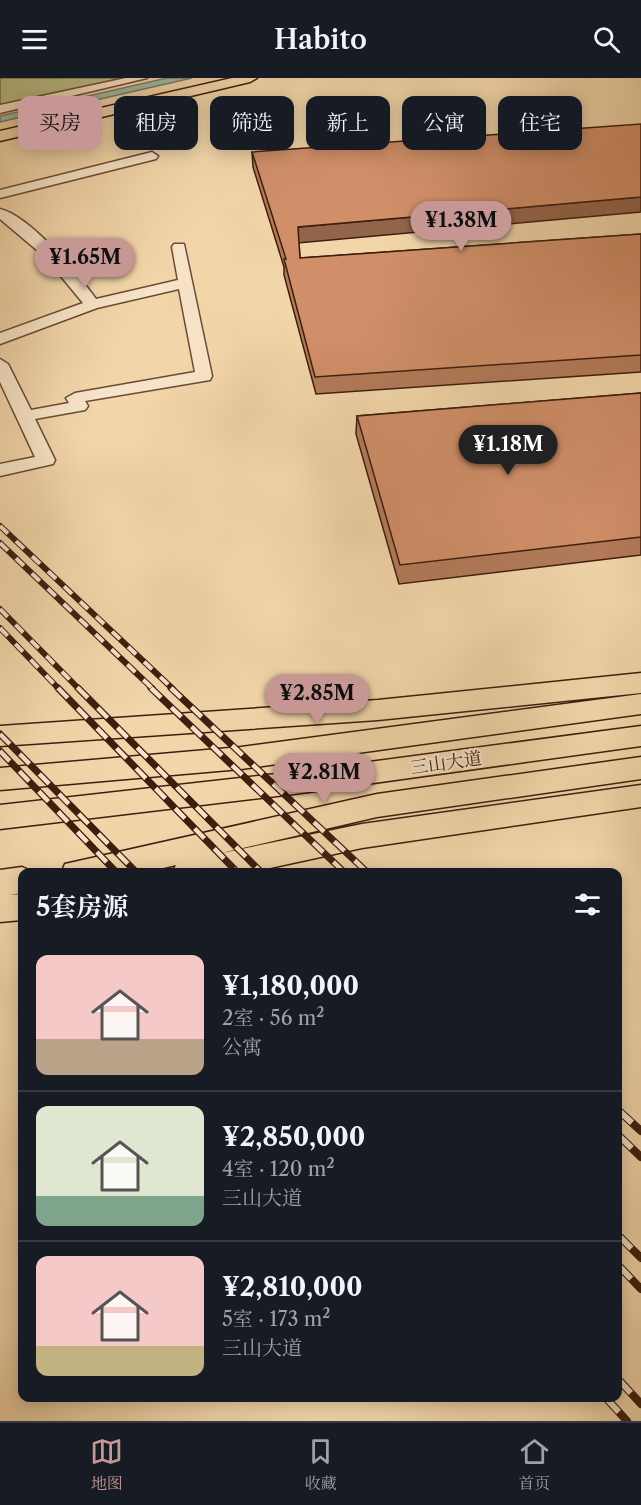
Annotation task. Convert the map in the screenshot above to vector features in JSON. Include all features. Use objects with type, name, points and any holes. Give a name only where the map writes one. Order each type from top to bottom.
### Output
[{"type":"main road","points":[[0,134],[232,78]]},
{"type":"main road","points":[[0,134],[250,78]]},
{"type":"main road","points":[[0,736],[389,709],[640,697]]},
{"type":"main road","name":"三山大道","points":[[0,779],[67,775],[300,751],[640,697]]},
{"type":"main road","name":"三山大道","points":[[0,817],[294,783],[641,736]]},
{"type":"main road","points":[[101,868],[338,813],[404,801],[641,768]]},
{"type":"main road","points":[[212,868],[362,836],[641,796]]},
{"type":"main road","points":[[0,883],[18,881]]},
{"type":"main road","points":[[0,909],[18,907]]},
{"type":"street","points":[[0,109],[141,78]]},
{"type":"street","points":[[0,194],[152,156]]},
{"type":"street","points":[[0,213],[27,231],[72,274],[92,304]]},
{"type":"street","points":[[25,416],[79,406],[75,398],[204,376],[184,283],[179,247]]},
{"type":"street","points":[[0,339],[92,304],[184,283]]},
{"type":"street","points":[[0,364],[46,460],[0,470]]},
{"type":"green space","points":[[0,78],[123,78],[44,96],[18,96],[18,102],[0,106]]},
{"type":"shaded area","points":[[167,78],[192,78],[102,99],[102,96],[88,96]]},
{"type":"shaded area","points":[[18,112],[18,118],[0,122],[0,116]]},
{"type":"building","points":[[641,124],[641,197],[298,227],[300,258],[641,234],[641,355],[315,377],[284,259],[286,259],[252,152],[306,148],[306,150],[390,150],[390,142],[402,141],[402,150],[486,150],[486,135],[498,134],[498,150],[582,150],[582,128]]},
{"type":"building","points":[[641,393],[641,537],[400,565],[357,416]]},
{"type":"railway","points":[[0,526],[173,689]]},
{"type":"railway","points":[[0,543],[153,689]]},
{"type":"railway","points":[[0,609],[79,689]]},
{"type":"railway","points":[[0,628],[59,689]]},
{"type":"railway","points":[[58,688],[233,868]]},
{"type":"railway","points":[[78,688],[257,868]]},
{"type":"railway","points":[[151,688],[340,868]]},
{"type":"railway","points":[[171,688],[363,868]]},
{"type":"railway","points":[[0,734],[132,868]]},
{"type":"railway","points":[[0,751],[112,868]]},
{"type":"railway","points":[[622,1114],[641,1131]]},
{"type":"railway","points":[[622,1139],[641,1157]]},
{"type":"railway","points":[[622,1239],[641,1258]]},
{"type":"railway","points":[[622,1269],[641,1289]]},
{"type":"railway","points":[[622,1383],[641,1404]]},
{"type":"railway","points":[[610,1402],[627,1421]]}]
